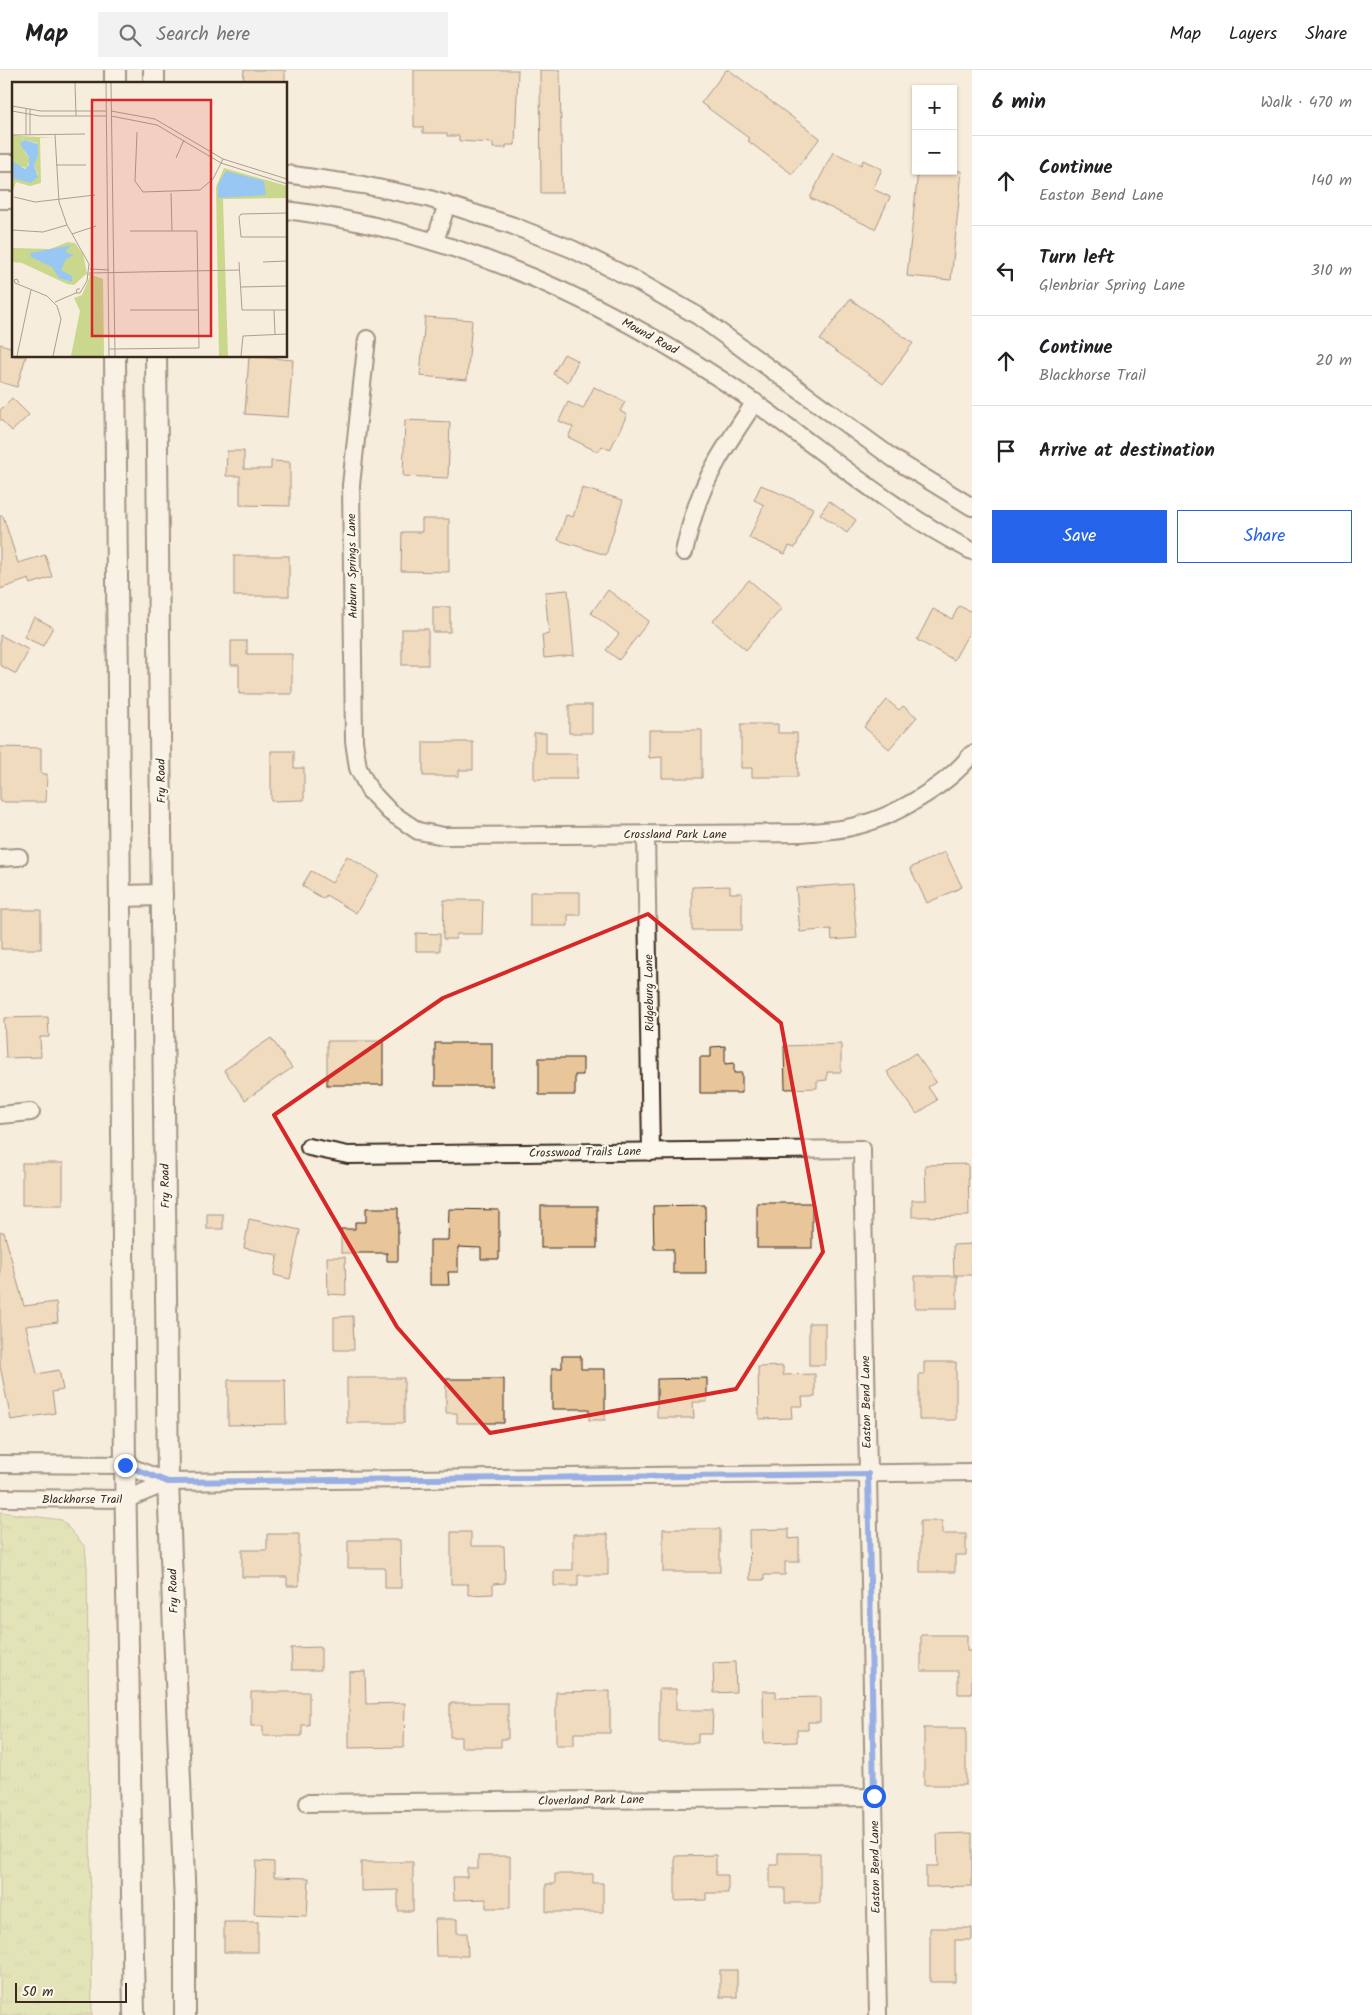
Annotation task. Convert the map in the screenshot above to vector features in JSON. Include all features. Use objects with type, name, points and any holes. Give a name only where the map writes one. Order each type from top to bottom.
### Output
[{"type":"main road","points":[[116,358],[125,1465],[134,2015]]},
{"type":"main road","name":"Fry Road","points":[[156,358],[168,1482],[185,1904],[185,2015]]},
{"type":"main road","points":[[120,896],[162,896]]},
{"type":"street","points":[[288,174],[363,184],[427,198],[511,225],[572,249],[637,281],[698,316],[894,459],[972,507]]},
{"type":"street","points":[[435,241],[448,204]]},
{"type":"street","name":"Mound Road","points":[[288,210],[383,228],[435,241],[532,276],[608,313],[675,349],[754,402],[871,490],[972,551]]},
{"type":"street","name":"Auburn Springs Lane","points":[[367,339],[351,485],[354,741],[358,768],[370,791]]},
{"type":"street","points":[[684,552],[694,513],[709,476],[726,445],[754,402]]},
{"type":"street","name":"Crossland Park Lane","points":[[370,791],[390,812],[418,831],[444,836],[802,833],[852,827],[888,814],[927,792],[964,764],[972,754]]},
{"type":"street","name":"Ridgeburg Lane","points":[[646,834],[651,1152]]},
{"type":"street","points":[[0,858],[20,857]]},
{"type":"street","points":[[0,1115],[31,1112]]},
{"type":"street","name":"Crosswood Trails Lane","points":[[309,1147],[348,1154],[862,1149]]},
{"type":"street","name":"Easton Bend Lane","points":[[862,1149],[878,2015]]},
{"type":"street","points":[[0,1464],[125,1465],[168,1482],[972,1472]]},
{"type":"street","name":"Blackhorse Trail","points":[[0,1498],[127,1499],[168,1482]]},
{"type":"street","name":"Cloverland Park Lane","points":[[308,1803],[874,1796]]},
{"type":"highlighted area","points":[[648,914],[781,1023],[823,1252],[736,1389],[490,1433],[397,1327],[274,1115],[443,998]]},
{"type":"green space","points":[[0,1512],[62,1520],[85,1547],[87,1567],[92,2015],[0,2015]]},
{"type":"building","points":[[244,70],[285,70],[285,82],[243,82]]},
{"type":"building","points":[[414,70],[518,70],[515,145],[506,145],[506,148],[493,148],[493,143],[459,141],[459,136],[447,136],[447,133],[423,133],[423,127],[414,127]]},
{"type":"building","points":[[540,70],[560,70],[562,193],[541,193]]},
{"type":"building","points":[[726,70],[729,70],[820,138],[792,174],[748,141],[750,139],[701,103]]},
{"type":"building","points":[[833,152],[861,165],[863,160],[882,169],[873,189],[890,197],[875,229],[810,198]]},
{"type":"building","points":[[957,171],[962,171],[951,280],[907,276],[918,175],[957,175]]},
{"type":"building","points":[[850,299],[913,343],[883,384],[820,340]]},
{"type":"building","points":[[425,317],[472,320],[467,380],[420,376]]},
{"type":"building","points":[[0,344],[12,347],[12,358],[25,358],[17,387],[0,382]]},
{"type":"building","points":[[564,354],[578,361],[568,382],[553,374]]},
{"type":"building","points":[[249,358],[293,360],[288,417],[245,414]]},
{"type":"building","points":[[594,387],[625,402],[620,411],[627,415],[610,450],[602,446],[598,452],[568,437],[573,427],[559,421],[568,402],[583,409]]},
{"type":"building","points":[[12,398],[29,415],[12,431],[0,419],[0,410]]},
{"type":"building","points":[[405,420],[450,422],[448,478],[403,476]]},
{"type":"building","points":[[227,451],[244,451],[244,469],[271,469],[271,461],[290,462],[290,506],[240,505],[240,476],[226,476]]},
{"type":"building","points":[[761,485],[813,508],[795,548],[789,546],[785,554],[749,538],[764,505],[754,500]]},
{"type":"building","points":[[582,488],[623,500],[606,555],[558,540],[566,515],[573,517]]},
{"type":"building","points":[[829,501],[856,520],[847,533],[820,514]]},
{"type":"building","points":[[0,516],[3,516],[18,563],[45,555],[52,577],[31,584],[29,579],[0,589]]},
{"type":"building","points":[[422,519],[449,519],[449,572],[401,571],[402,532],[422,532]]},
{"type":"building","points":[[234,556],[289,556],[289,596],[234,596]]},
{"type":"building","points":[[749,580],[782,608],[746,650],[713,621]]},
{"type":"building","points":[[568,590],[574,655],[544,658],[542,635],[549,634],[545,592]]},
{"type":"building","points":[[608,590],[649,621],[619,660],[606,650],[619,634],[591,613]]},
{"type":"building","points":[[959,606],[972,612],[972,627],[954,660],[917,640],[933,609],[952,619]]},
{"type":"building","points":[[433,607],[450,607],[450,632],[433,632]]},
{"type":"building","points":[[34,617],[53,627],[43,646],[24,637]]},
{"type":"building","points":[[402,629],[428,629],[428,665],[402,665]]},
{"type":"building","points":[[0,635],[29,650],[16,674],[0,665]]},
{"type":"building","points":[[231,641],[247,641],[247,654],[292,654],[292,694],[239,694],[239,665],[231,665]]},
{"type":"building","points":[[887,700],[899,710],[903,706],[917,717],[889,749],[864,727]]},
{"type":"building","points":[[569,705],[592,705],[592,733],[569,733]]},
{"type":"building","points":[[741,724],[778,724],[778,733],[797,733],[798,777],[752,777],[752,768],[741,768]]},
{"type":"building","points":[[649,730],[702,730],[702,778],[662,778],[662,757],[649,758]]},
{"type":"building","points":[[534,733],[546,733],[546,754],[577,754],[577,779],[534,779]]},
{"type":"building","points":[[423,742],[473,742],[473,770],[459,770],[459,776],[423,776]]},
{"type":"building","points":[[0,747],[41,748],[41,774],[47,774],[46,802],[0,802]]},
{"type":"building","points":[[271,751],[294,751],[294,768],[304,768],[304,800],[271,801]]},
{"type":"building","points":[[945,852],[962,887],[927,903],[910,868]]},
{"type":"building","points":[[347,856],[379,875],[356,913],[326,895],[324,899],[302,886],[311,871],[332,883]]},
{"type":"building","points":[[852,884],[857,938],[832,940],[831,929],[800,932],[796,888]]},
{"type":"building","points":[[730,886],[730,893],[742,893],[742,930],[692,930],[692,887]]},
{"type":"building","points":[[530,892],[580,892],[580,915],[568,915],[568,926],[530,926]]},
{"type":"building","points":[[444,900],[483,900],[482,934],[457,934],[456,939],[443,939]]},
{"type":"building","points":[[1,910],[41,910],[41,949],[1,949]]},
{"type":"building","points":[[416,933],[440,934],[440,951],[416,951]]},
{"type":"building","points":[[48,1017],[49,1037],[40,1037],[41,1057],[6,1058],[4,1018]]},
{"type":"building","points":[[271,1038],[292,1068],[245,1100],[224,1070]]},
{"type":"building","points":[[327,1041],[383,1041],[383,1085],[327,1085]]},
{"type":"building","points":[[435,1043],[492,1043],[492,1086],[435,1086]]},
{"type":"building","points":[[841,1044],[841,1072],[827,1072],[827,1080],[817,1081],[817,1088],[785,1089],[784,1046]]},
{"type":"building","points":[[725,1046],[725,1064],[734,1063],[734,1073],[742,1073],[742,1093],[700,1093],[700,1057],[711,1057],[711,1047]]},
{"type":"building","points":[[915,1053],[936,1082],[928,1087],[937,1100],[917,1114],[887,1072]]},
{"type":"building","points":[[539,1058],[583,1058],[583,1075],[575,1075],[575,1095],[539,1095]]},
{"type":"building","points":[[22,1163],[63,1163],[63,1205],[22,1205]]},
{"type":"building","points":[[968,1164],[969,1216],[912,1217],[912,1200],[926,1200],[925,1165]]},
{"type":"building","points":[[757,1203],[812,1203],[812,1248],[757,1248]]},
{"type":"building","points":[[705,1205],[706,1273],[673,1273],[673,1249],[654,1249],[653,1206]]},
{"type":"building","points":[[541,1206],[597,1206],[597,1248],[541,1248]]},
{"type":"building","points":[[366,1208],[398,1208],[398,1261],[387,1261],[387,1253],[341,1253],[341,1229],[355,1229],[355,1222],[366,1222]]},
{"type":"building","points":[[449,1209],[499,1210],[499,1259],[481,1259],[481,1248],[458,1247],[458,1272],[448,1272],[449,1285],[430,1285],[430,1240],[448,1240]]},
{"type":"building","points":[[207,1214],[223,1214],[223,1229],[207,1229]]},
{"type":"building","points":[[249,1219],[300,1230],[290,1279],[274,1275],[278,1255],[244,1248]]},
{"type":"building","points":[[0,1232],[4,1232],[24,1306],[56,1302],[58,1322],[26,1326],[37,1374],[59,1370],[63,1390],[52,1392],[55,1413],[11,1420],[0,1366]]},
{"type":"building","points":[[972,1244],[972,1275],[954,1275],[953,1245]]},
{"type":"building","points":[[327,1257],[345,1257],[346,1295],[328,1294]]},
{"type":"building","points":[[915,1276],[957,1276],[957,1308],[915,1308]]},
{"type":"building","points":[[353,1316],[354,1350],[334,1350],[334,1317]]},
{"type":"building","points":[[809,1323],[825,1323],[825,1365],[809,1365]]},
{"type":"building","points":[[562,1356],[581,1356],[581,1369],[605,1369],[605,1420],[589,1420],[589,1409],[552,1409],[552,1368],[562,1368]]},
{"type":"building","points":[[924,1362],[956,1362],[956,1420],[919,1420],[919,1374],[924,1374]]},
{"type":"building","points":[[783,1366],[783,1375],[815,1374],[815,1397],[802,1397],[803,1406],[791,1406],[792,1418],[759,1419],[758,1367]]},
{"type":"building","points":[[347,1378],[404,1378],[404,1423],[347,1423]]},
{"type":"building","points":[[707,1378],[707,1402],[693,1402],[694,1418],[657,1418],[657,1379]]},
{"type":"building","points":[[446,1379],[504,1379],[504,1423],[457,1423],[457,1413],[446,1413]]},
{"type":"building","points":[[228,1380],[285,1380],[286,1424],[228,1425]]},
{"type":"building","points":[[920,1521],[942,1521],[942,1534],[966,1534],[966,1555],[955,1555],[955,1572],[920,1572]]},
{"type":"building","points":[[663,1529],[720,1529],[720,1572],[663,1572]]},
{"type":"building","points":[[789,1529],[789,1539],[799,1538],[799,1562],[785,1562],[785,1575],[764,1575],[764,1580],[750,1580],[749,1530]]},
{"type":"building","points":[[451,1532],[471,1532],[471,1546],[504,1546],[505,1583],[493,1584],[493,1594],[468,1595],[468,1584],[451,1584]]},
{"type":"building","points":[[267,1534],[299,1534],[299,1586],[287,1586],[287,1577],[242,1577],[242,1550],[267,1550]]},
{"type":"building","points":[[573,1534],[608,1534],[608,1575],[578,1575],[578,1586],[554,1586],[554,1570],[573,1570]]},
{"type":"building","points":[[348,1540],[400,1540],[401,1588],[385,1588],[385,1568],[348,1568]]},
{"type":"building","points":[[921,1635],[967,1635],[967,1651],[972,1651],[972,1694],[958,1694],[958,1671],[921,1671]]},
{"type":"building","points":[[321,1647],[321,1670],[292,1670],[291,1648]]},
{"type":"building","points":[[735,1662],[736,1692],[714,1693],[713,1663]]},
{"type":"building","points":[[365,1671],[366,1704],[405,1703],[404,1747],[349,1748],[349,1672]]},
{"type":"building","points":[[659,1689],[676,1689],[676,1710],[713,1710],[712,1734],[698,1734],[698,1743],[659,1743]]},
{"type":"building","points":[[610,1691],[610,1733],[574,1733],[574,1745],[556,1745],[556,1692]]},
{"type":"building","points":[[763,1691],[776,1691],[776,1698],[820,1697],[820,1722],[808,1722],[808,1730],[797,1730],[797,1742],[764,1743]]},
{"type":"building","points":[[251,1692],[309,1692],[309,1725],[302,1725],[302,1736],[263,1736],[263,1726],[251,1726]]},
{"type":"building","points":[[450,1703],[508,1703],[508,1739],[501,1739],[501,1747],[461,1747],[461,1737],[450,1737]]},
{"type":"building","points":[[924,1728],[966,1728],[966,1785],[924,1785]]},
{"type":"building","points":[[972,1833],[972,1886],[926,1887],[926,1866],[938,1866],[937,1834]]},
{"type":"building","points":[[778,1853],[820,1853],[820,1903],[785,1903],[785,1888],[770,1888],[770,1865],[778,1865]]},
{"type":"building","points":[[716,1855],[716,1875],[728,1875],[728,1893],[706,1893],[706,1900],[675,1901],[675,1856]]},
{"type":"building","points":[[478,1856],[510,1856],[510,1908],[486,1908],[486,1899],[454,1900],[453,1877],[467,1877],[467,1868],[478,1868]]},
{"type":"building","points":[[256,1861],[274,1862],[274,1877],[309,1878],[307,1916],[254,1914]]},
{"type":"building","points":[[361,1862],[413,1862],[413,1911],[398,1911],[398,1890],[361,1891]]},
{"type":"building","points":[[555,1874],[593,1874],[593,1883],[603,1883],[603,1912],[546,1912],[546,1884],[555,1884]]},
{"type":"building","points":[[435,1919],[457,1919],[457,1933],[467,1933],[468,1956],[436,1956]]},
{"type":"building","points":[[224,1922],[258,1922],[258,1952],[224,1952]]},
{"type":"building","points":[[930,1928],[972,1928],[972,1940],[955,1940],[955,1982],[930,1982]]},
{"type":"building","points":[[720,1970],[737,1970],[737,1997],[720,1997]]},
{"type":"route","points":[[125,1465],[168,1482],[868,1474],[874,1796]]}]
